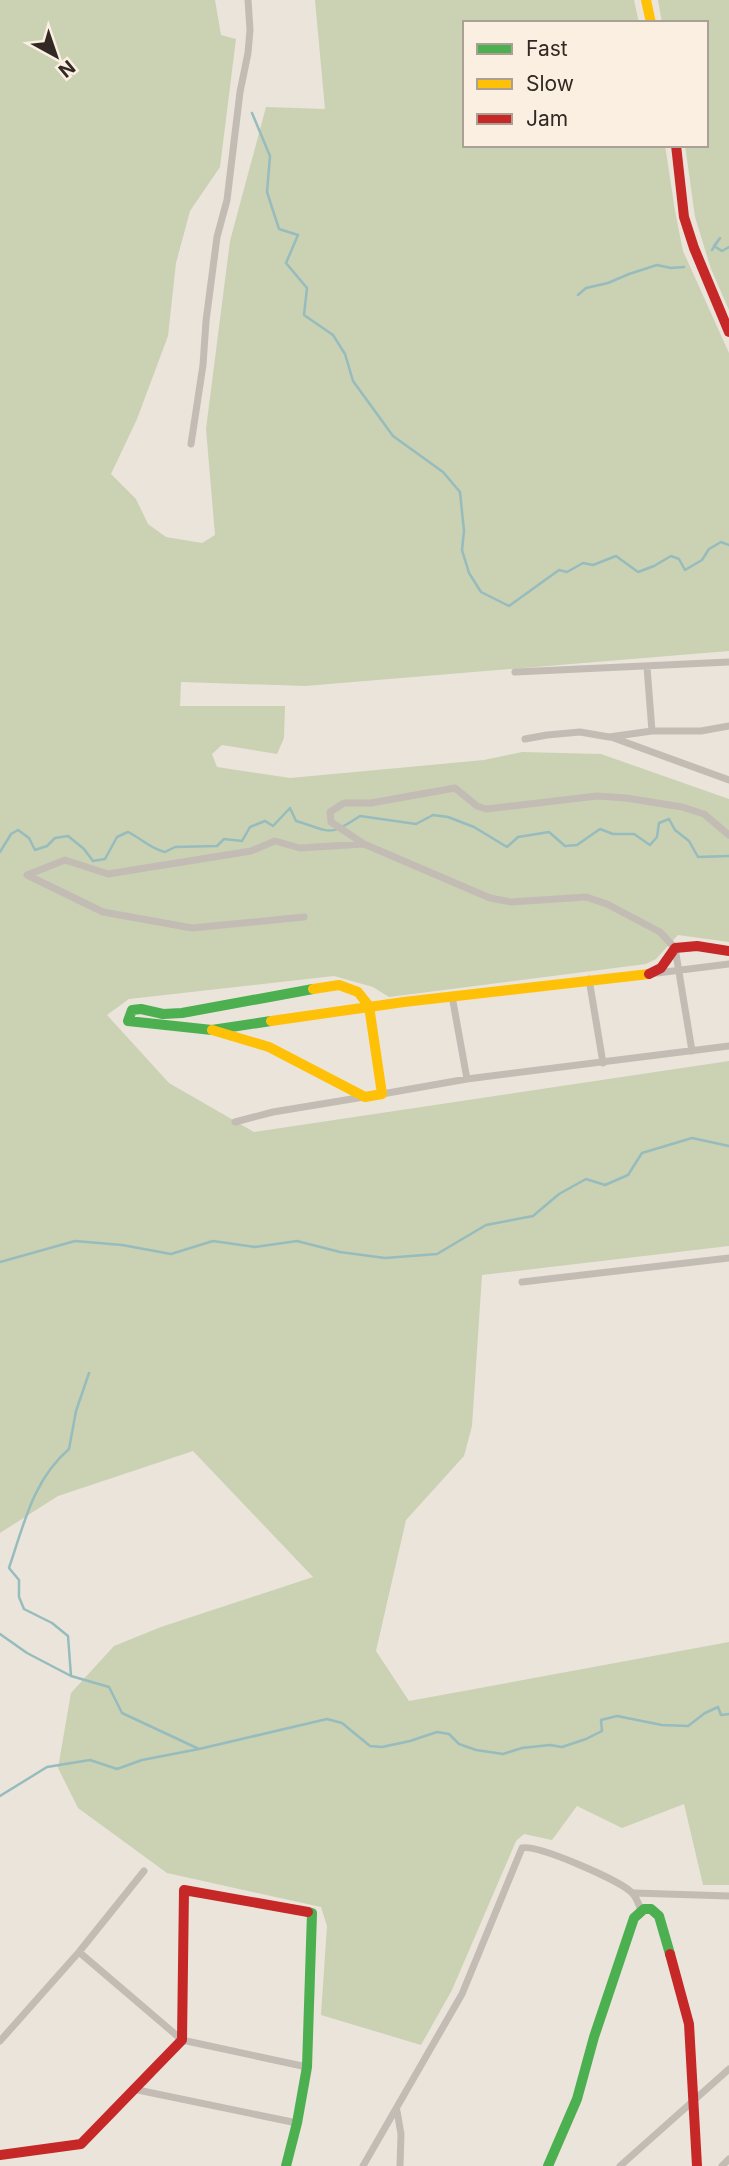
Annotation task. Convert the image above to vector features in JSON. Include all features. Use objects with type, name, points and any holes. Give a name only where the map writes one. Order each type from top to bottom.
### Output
[{"type":"street","points":[[191,444],[217,237],[227,200],[240,92],[248,53],[248,0]]},
{"type":"street","points":[[646,0],[651,21]]},
{"type":"street","points":[[676,147],[684,217],[729,332]]},
{"type":"street","points":[[515,672],[729,662]]},
{"type":"street","points":[[647,667],[652,732]]},
{"type":"street","points":[[609,737],[652,732],[701,731],[729,726]]},
{"type":"street","points":[[525,739],[547,734],[580,732],[609,737],[729,780]]},
{"type":"street","points":[[692,1051],[675,948],[660,932],[607,904],[586,897],[511,902],[490,898],[364,844],[331,822],[330,813],[344,803],[371,803],[455,788],[477,806],[486,809],[597,796],[682,807],[704,814],[729,835]]},
{"type":"street","points":[[304,917],[192,928],[103,912],[27,876],[65,860],[108,874],[251,851],[275,841],[300,848],[364,844]]},
{"type":"street","points":[[650,974],[661,968],[675,948],[697,946],[729,951]]},
{"type":"street","points":[[212,1030],[369,1006],[729,964]]},
{"type":"street","points":[[589,979],[603,1063]]},
{"type":"street","points":[[365,1097],[269,1047],[212,1030],[128,1021],[132,1010],[141,1009],[163,1014],[182,1013],[339,985],[358,992],[369,1006],[382,1094]]},
{"type":"street","points":[[452,996],[467,1079]]},
{"type":"street","points":[[235,1122],[273,1112],[467,1079],[729,1046]]},
{"type":"street","points":[[522,1282],[729,1258]]},
{"type":"street","points":[[363,2166],[462,1994],[522,1848],[541,1851],[615,1880],[634,1893],[729,1896]]},
{"type":"street","points":[[0,2040],[79,1952],[144,1871]]},
{"type":"street","points":[[0,2155],[81,2144],[182,2040],[184,1890],[312,1913],[307,2067],[298,2123],[286,2166]]},
{"type":"street","points":[[634,1893],[641,1910]]},
{"type":"street","points":[[548,2166],[577,2099],[594,2037],[634,1918],[641,1910],[651,1909],[659,1916],[689,2024],[697,2166]]},
{"type":"street","points":[[79,1952],[182,2040],[307,2067]]},
{"type":"street","points":[[620,2166],[729,2068]]},
{"type":"street","points":[[133,2089],[298,2123]]},
{"type":"street","points":[[397,2109],[401,2134],[400,2166]]},
{"type":"street","points":[[722,2166],[729,2160]]},
{"type":"green space","points":[[0,0],[215,0],[221,35],[236,39],[220,167],[190,211],[176,263],[168,336],[137,419],[111,474],[136,499],[148,524],[166,537],[202,543],[215,535],[206,429],[230,241],[266,107],[325,109],[315,0],[634,0],[639,21],[463,21],[463,147],[665,147],[683,251],[729,353],[729,651],[305,686],[181,682],[180,706],[285,706],[284,738],[277,754],[222,745],[212,754],[217,767],[290,778],[484,760],[522,752],[601,754],[729,799],[729,942],[678,935],[656,959],[646,964],[389,997],[373,987],[334,976],[129,999],[107,1015],[169,1083],[254,1132],[729,1061],[729,1246],[482,1275],[472,1426],[464,1456],[406,1520],[376,1651],[409,1701],[729,1642],[729,1885],[703,1885],[684,1804],[622,1828],[577,1806],[552,1840],[524,1834],[516,1841],[452,1990],[421,2045],[321,2015],[327,1926],[321,1907],[167,1873],[78,1808],[58,1768],[71,1693],[114,1646],[161,1627],[313,1577],[193,1451],[58,1496],[0,1533]]},
{"type":"green space","points":[[658,0],[729,0],[729,310],[711,269],[695,217],[685,147],[708,147],[708,21],[662,21]]},
{"type":"waterway","points":[[252,113],[270,156],[267,192],[279,229],[298,235],[286,263],[307,288],[304,315],[333,335],[345,354],[353,381],[393,436],[443,472],[460,492],[464,531],[462,550],[469,573],[481,592],[509,606],[559,570],[567,572],[583,563],[593,565],[616,556],[638,572],[671,556],[679,559],[685,570],[702,560],[709,549],[721,542],[729,545]]},
{"type":"waterway","points":[[712,250],[720,238],[714,246],[722,251],[729,247]]},
{"type":"waterway","points":[[578,295],[586,288],[657,265],[684,267]]},
{"type":"waterway","points":[[0,852],[11,834],[18,830],[29,838],[35,850],[47,846],[55,838],[68,836],[84,849],[93,861],[105,859],[117,837],[128,832],[165,852],[175,847],[217,846],[224,839],[242,841],[250,827],[265,821],[273,826],[290,808],[296,821],[323,830],[334,830],[360,816],[416,824],[433,815],[448,817],[474,827],[507,847],[518,837],[549,832],[565,846],[577,845],[600,829],[613,834],[634,834],[650,845],[657,837],[659,823],[669,819],[675,830],[689,841],[698,857],[729,856]]},
{"type":"waterway","points":[[0,1262],[75,1241],[122,1245],[171,1254],[213,1241],[255,1247],[297,1241],[340,1252],[385,1258],[437,1254],[486,1225],[533,1216],[559,1194],[586,1179],[605,1185],[628,1175],[642,1153],[692,1138],[729,1146]]},
{"type":"waterway","points":[[71,1676],[68,1636],[52,1623],[24,1609],[19,1597],[19,1580],[9,1568],[38,1489],[57,1461],[69,1449],[76,1411],[89,1373]]},
{"type":"waterway","points":[[0,1634],[27,1653],[71,1676],[109,1687],[122,1713],[199,1749]]},
{"type":"waterway","points":[[0,1796],[47,1767],[90,1760],[117,1769],[142,1760],[327,1719],[342,1723],[370,1746],[382,1747],[437,1732],[449,1734],[459,1744],[476,1750],[503,1754],[522,1748],[550,1745],[562,1747],[602,1731],[601,1720],[617,1716],[662,1725],[688,1726],[718,1707],[721,1715],[729,1714]]},
{"type":"traffic: fast","points":[[271,1021],[212,1030],[128,1021],[132,1010],[141,1009],[163,1014],[182,1013],[313,989]]},
{"type":"traffic: fast","points":[[548,2166],[577,2099],[594,2037],[634,1918],[644,1909],[651,1909],[659,1916],[670,1954]]},
{"type":"traffic: fast","points":[[286,2166],[307,2067],[312,1913],[308,1912]]},
{"type":"traffic: slow","points":[[646,0],[651,21]]},
{"type":"traffic: slow","points":[[271,1021],[404,1002],[649,974]]},
{"type":"traffic: slow","points":[[212,1030],[269,1047],[365,1097],[382,1094],[369,1006],[358,992],[339,985],[313,989]]},
{"type":"traffic: jam","points":[[676,147],[684,217],[729,332]]},
{"type":"traffic: jam","points":[[649,974],[661,968],[675,948],[697,946],[729,951]]},
{"type":"traffic: jam","points":[[0,2155],[81,2144],[182,2040],[184,1890],[308,1912]]},
{"type":"traffic: jam","points":[[670,1954],[689,2024],[697,2166]]}]
